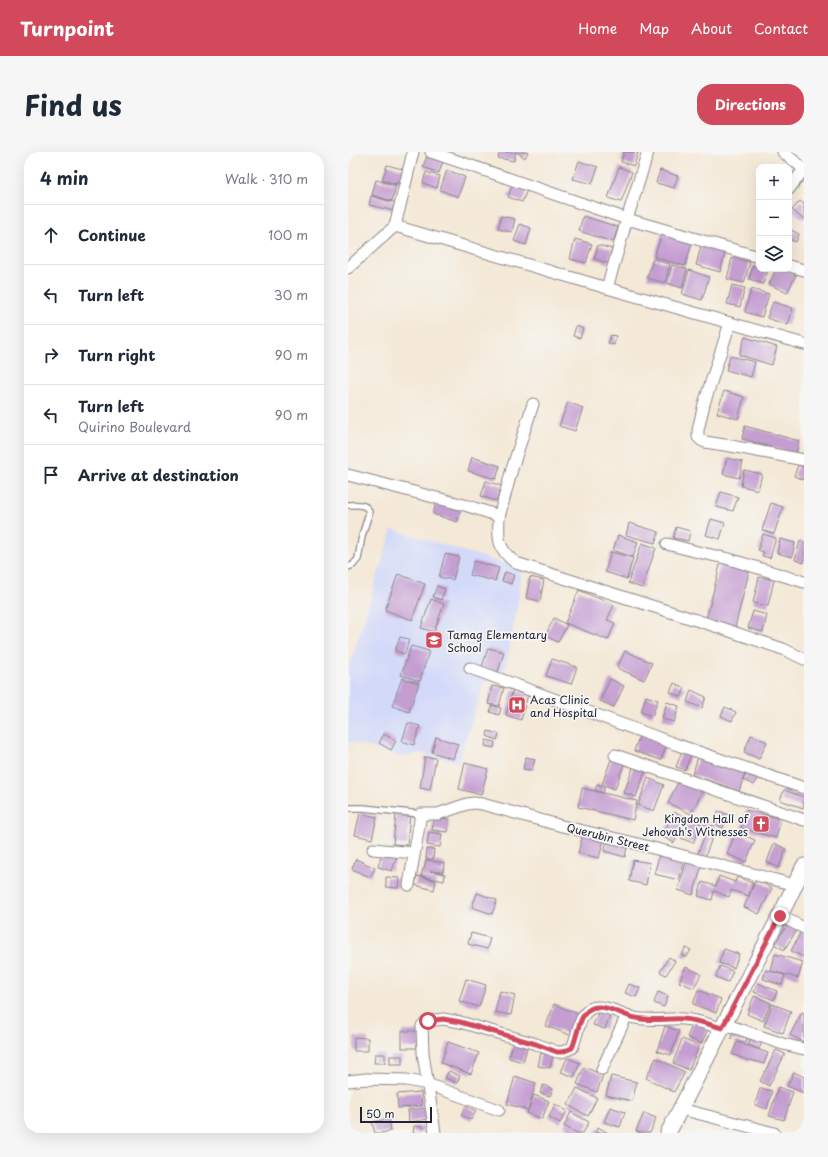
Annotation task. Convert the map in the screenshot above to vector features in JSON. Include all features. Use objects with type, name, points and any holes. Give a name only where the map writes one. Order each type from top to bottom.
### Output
[{"type":"main road","points":[[668,1133],[780,916],[804,866]]},
{"type":"street","points":[[348,268],[395,226],[414,152]]},
{"type":"street","points":[[431,152],[626,219],[756,255]]},
{"type":"street","points":[[607,288],[626,219],[648,152]]},
{"type":"street","points":[[783,152],[804,169],[792,184]]},
{"type":"street","points":[[395,226],[804,344]]},
{"type":"street","points":[[792,267],[804,270]]},
{"type":"street","points":[[730,323],[704,404],[698,437],[705,442],[804,460]]},
{"type":"street","points":[[533,404],[512,469],[499,517],[498,537],[507,556],[516,563],[718,627],[783,649],[804,659]]},
{"type":"street","points":[[348,476],[468,506],[499,517]]},
{"type":"street","points":[[667,544],[729,559],[804,582]]},
{"type":"street","points":[[470,668],[675,744],[804,788]]},
{"type":"street","points":[[615,755],[804,820]]},
{"type":"street","name":"Querubin Street","points":[[421,814],[438,814],[467,804],[482,804],[562,826],[795,885]]},
{"type":"street","points":[[409,885],[421,814]]},
{"type":"street","points":[[374,849],[414,853]]},
{"type":"street","points":[[780,916],[804,928]]},
{"type":"street","points":[[435,1133],[431,1098],[427,1084],[421,1031],[422,1026],[428,1021],[443,1019],[460,1022],[536,1044],[557,1052],[562,1052],[572,1048],[582,1019],[587,1012],[594,1008],[606,1008],[643,1020],[670,1018],[695,1020],[723,1026],[804,1049]]},
{"type":"street","points":[[602,1068],[627,1015]]},
{"type":"street","points":[[348,1081],[366,1079],[407,1080],[427,1084],[499,1110]]},
{"type":"street","points":[[681,1109],[774,1133]]},
{"type":"lane","points":[[348,505],[364,506],[368,508],[369,513],[362,536],[358,559],[353,565],[348,567]]},
{"type":"lane","points":[[348,808],[363,808],[421,814]]},
{"type":"shaded area","name":"Tamag Elementary School","points":[[392,529],[522,569],[517,609],[504,675],[484,683],[458,762],[419,753],[402,757],[348,741],[348,671]]},
{"type":"building","points":[[500,152],[516,152],[514,161],[498,158]]},
{"type":"building","points":[[516,152],[528,152],[525,158]]},
{"type":"building","points":[[624,152],[638,152],[634,166],[621,162]]},
{"type":"building","points":[[428,153],[444,158],[439,173],[423,167]]},
{"type":"building","points":[[579,161],[598,167],[592,184],[573,179]]},
{"type":"building","points":[[387,165],[406,170],[403,182],[398,181],[397,184],[382,180]]},
{"type":"building","points":[[619,167],[632,172],[621,202],[608,198]]},
{"type":"building","points":[[447,170],[465,177],[458,197],[440,190]]},
{"type":"building","points":[[660,170],[678,176],[674,188],[656,183]]},
{"type":"building","points":[[426,172],[440,176],[437,188],[423,183]]},
{"type":"building","points":[[376,180],[396,185],[392,201],[372,195]]},
{"type":"building","points":[[513,184],[527,190],[522,202],[508,197]]},
{"type":"building","points":[[371,196],[397,203],[394,211],[369,205]]},
{"type":"building","points":[[800,201],[804,204],[804,220],[792,210]]},
{"type":"building","points":[[501,216],[515,219],[512,232],[498,229]]},
{"type":"building","points":[[583,216],[618,227],[613,242],[579,231]]},
{"type":"building","points":[[520,224],[531,228],[526,245],[514,241]]},
{"type":"building","points":[[792,230],[799,234],[796,242],[792,240]]},
{"type":"building","points":[[662,233],[692,243],[685,266],[654,257]]},
{"type":"building","points":[[575,239],[592,244],[586,263],[570,259]]},
{"type":"building","points":[[702,243],[726,250],[720,272],[696,265]]},
{"type":"building","points":[[598,245],[612,249],[608,263],[594,259]]},
{"type":"building","points":[[732,258],[750,262],[744,283],[727,279]]},
{"type":"building","points":[[653,259],[670,264],[665,283],[647,278]]},
{"type":"building","points":[[672,265],[687,269],[682,288],[667,283]]},
{"type":"building","points":[[753,265],[756,266],[756,272],[767,272],[763,284],[749,279]]},
{"type":"building","points":[[689,270],[709,277],[702,300],[682,294]]},
{"type":"building","points":[[775,272],[790,272],[796,275],[787,293],[769,284]]},
{"type":"building","points":[[732,285],[745,288],[740,307],[727,304]]},
{"type":"building","points":[[751,289],[769,294],[762,317],[745,312]]},
{"type":"building","points":[[773,302],[793,308],[788,325],[767,318]]},
{"type":"building","points":[[576,326],[583,329],[580,338],[573,336]]},
{"type":"building","points":[[611,335],[616,336],[614,345],[608,343]]},
{"type":"building","points":[[745,337],[777,347],[772,365],[739,355]]},
{"type":"building","points":[[730,356],[755,362],[751,377],[726,370]]},
{"type":"building","points":[[724,391],[744,397],[738,419],[717,413]]},
{"type":"building","points":[[568,402],[583,408],[575,431],[559,426]]},
{"type":"building","points":[[745,426],[799,441],[796,454],[742,439]]},
{"type":"building","points":[[472,457],[500,466],[496,479],[468,471]]},
{"type":"building","points":[[727,458],[743,462],[739,478],[723,474]]},
{"type":"building","points":[[798,465],[804,467],[804,480],[794,476]]},
{"type":"building","points":[[744,470],[762,474],[758,490],[741,486]]},
{"type":"building","points":[[486,481],[502,486],[496,501],[481,496]]},
{"type":"building","points":[[721,492],[738,497],[733,511],[716,507]]},
{"type":"building","points":[[437,500],[461,508],[457,522],[433,514]]},
{"type":"building","points":[[771,503],[783,507],[774,534],[762,530]]},
{"type":"building","points":[[711,519],[725,523],[720,539],[706,535]]},
{"type":"building","points":[[629,523],[659,532],[655,543],[626,535]]},
{"type":"building","points":[[676,527],[690,531],[688,541],[673,538]]},
{"type":"building","points":[[763,534],[776,538],[770,558],[762,556],[764,552],[758,550]]},
{"type":"building","points":[[618,535],[638,542],[633,557],[613,550]]},
{"type":"building","points":[[780,539],[795,543],[792,557],[777,553]]},
{"type":"building","points":[[800,541],[804,542],[804,563],[795,560]]},
{"type":"building","points":[[642,543],[656,548],[642,588],[628,583]]},
{"type":"building","points":[[611,552],[633,558],[627,579],[605,572]]},
{"type":"building","points":[[445,554],[459,557],[453,580],[439,577]]},
{"type":"building","points":[[474,561],[499,568],[495,581],[470,575]]},
{"type":"building","points":[[721,561],[750,568],[735,627],[706,620]]},
{"type":"building","points":[[505,572],[514,575],[511,584],[502,581]]},
{"type":"building","points":[[398,574],[425,584],[412,620],[385,610]]},
{"type":"building","points":[[530,577],[544,580],[540,601],[526,598]]},
{"type":"building","points":[[759,577],[774,580],[768,606],[753,603]]},
{"type":"building","points":[[437,586],[445,589],[441,600],[433,597]]},
{"type":"building","points":[[579,590],[614,605],[607,620],[615,623],[608,640],[565,623]]},
{"type":"building","points":[[431,599],[444,604],[434,632],[421,628]]},
{"type":"building","points":[[753,611],[767,615],[763,632],[748,628]]},
{"type":"building","points":[[554,618],[567,625],[558,642],[545,636]]},
{"type":"building","points":[[400,637],[409,639],[405,654],[395,651]]},
{"type":"building","points":[[411,646],[429,651],[420,681],[401,675]]},
{"type":"building","points":[[488,648],[504,652],[498,672],[482,667]]},
{"type":"building","points":[[625,651],[652,663],[644,680],[617,668]]},
{"type":"building","points":[[552,659],[577,667],[571,684],[546,676]]},
{"type":"building","points":[[402,678],[419,683],[409,712],[392,706]]},
{"type":"building","points":[[610,679],[624,686],[614,707],[600,701]]},
{"type":"building","points":[[674,683],[685,688],[681,697],[670,692]]},
{"type":"building","points":[[492,686],[504,688],[499,706],[488,704]]},
{"type":"building","name":"Acas Clinic and Hospital","points":[[513,689],[528,694],[521,720],[506,715]]},
{"type":"building","points":[[691,690],[706,697],[702,708],[687,702]]},
{"type":"building","points":[[646,696],[658,700],[652,716],[641,712]]},
{"type":"building","points":[[667,702],[679,706],[674,722],[662,719]]},
{"type":"building","points":[[492,705],[501,708],[499,715],[490,712]]},
{"type":"building","points":[[725,707],[736,712],[732,721],[721,716]]},
{"type":"building","points":[[408,723],[420,726],[414,745],[402,741]]},
{"type":"building","points":[[488,731],[499,734],[497,740],[487,736]]},
{"type":"building","points":[[384,734],[396,741],[391,750],[379,743]]},
{"type":"building","points":[[640,734],[667,743],[661,760],[634,751]]},
{"type":"building","points":[[751,735],[767,742],[759,759],[744,752]]},
{"type":"building","points":[[436,737],[458,744],[453,759],[432,752]]},
{"type":"building","points":[[486,740],[495,742],[494,748],[485,746]]},
{"type":"building","points":[[682,751],[691,754],[685,770],[676,767]]},
{"type":"building","points":[[425,757],[436,758],[430,790],[420,788]]},
{"type":"building","points":[[526,757],[535,759],[532,770],[523,769]]},
{"type":"building","points":[[612,757],[625,761],[615,789],[602,784]]},
{"type":"building","points":[[698,757],[745,773],[739,791],[692,775]]},
{"type":"building","points":[[465,763],[488,769],[481,795],[459,789]]},
{"type":"building","points":[[634,765],[646,769],[636,797],[624,793]]},
{"type":"building","points":[[748,771],[759,776],[754,785],[743,780]]},
{"type":"building","points":[[648,778],[664,785],[654,811],[638,805]]},
{"type":"building","points":[[679,780],[702,792],[691,814],[668,803]]},
{"type":"building","points":[[597,784],[605,787],[603,793],[595,790]]},
{"type":"building","points":[[582,788],[637,801],[633,820],[578,807]]},
{"type":"building","points":[[784,790],[804,797],[803,808],[780,800]]},
{"type":"building","name":"Kingdom Hall of Jehovah's Witnesses","points":[[746,810],[781,819],[776,838],[741,828]]},
{"type":"building","points":[[718,811],[729,815],[723,828],[713,823]]},
{"type":"building","points":[[674,812],[687,819],[674,843],[662,836]]},
{"type":"building","points":[[360,813],[377,817],[372,839],[355,835]]},
{"type":"building","points":[[396,814],[410,815],[407,845],[393,844]]},
{"type":"building","points":[[434,817],[449,819],[448,832],[432,830]]},
{"type":"building","points":[[690,818],[702,824],[693,843],[681,838]]},
{"type":"building","points":[[704,824],[714,826],[713,835],[702,832]]},
{"type":"building","points":[[429,832],[442,834],[440,847],[427,845]]},
{"type":"building","points":[[736,832],[755,840],[746,862],[727,854]]},
{"type":"building","points":[[583,834],[604,839],[599,858],[578,853]]},
{"type":"building","points":[[705,835],[712,838],[704,859],[697,856]]},
{"type":"building","points":[[607,841],[627,846],[625,857],[604,851]]},
{"type":"building","points":[[774,843],[786,849],[779,868],[767,862]]},
{"type":"building","points":[[427,849],[434,849],[433,859],[426,859]]},
{"type":"building","points":[[382,852],[397,856],[392,871],[378,867]]},
{"type":"building","points":[[660,853],[685,860],[679,880],[654,874]]},
{"type":"building","points":[[356,859],[375,868],[370,877],[352,869]]},
{"type":"building","points":[[426,860],[444,863],[443,872],[430,871],[445,874],[444,881],[421,876]]},
{"type":"building","points":[[633,860],[650,863],[646,885],[629,881]]},
{"type":"building","points":[[687,860],[702,865],[693,895],[678,890]]},
{"type":"building","points":[[417,876],[436,881],[434,890],[415,885]]},
{"type":"building","points":[[719,876],[735,882],[737,877],[753,883],[749,896],[731,890],[729,897],[714,891],[712,900],[698,896],[702,882],[716,886]]},
{"type":"building","points":[[386,877],[399,878],[398,888],[386,887]]},
{"type":"building","points":[[756,880],[772,888],[759,914],[744,907]]},
{"type":"building","points":[[477,893],[497,900],[492,914],[472,907]]},
{"type":"building","points":[[788,924],[797,930],[784,950],[774,944]]},
{"type":"building","points":[[801,931],[804,933],[804,957],[791,951]]},
{"type":"building","points":[[471,933],[490,938],[487,949],[468,944]]},
{"type":"building","points":[[686,948],[691,950],[686,958],[681,955]]},
{"type":"building","points":[[724,949],[739,954],[734,968],[719,963]]},
{"type":"building","points":[[775,954],[803,962],[798,978],[771,971]]},
{"type":"building","points":[[669,957],[675,961],[666,975],[660,972]]},
{"type":"building","points":[[720,966],[733,971],[728,982],[716,977]]},
{"type":"building","points":[[686,967],[701,974],[694,988],[679,982]]},
{"type":"building","points":[[766,970],[785,975],[782,985],[763,979]]},
{"type":"building","points":[[466,979],[486,985],[479,1007],[459,1001]]},
{"type":"building","points":[[758,983],[777,991],[774,1000],[754,992]]},
{"type":"building","points":[[629,984],[640,988],[636,997],[625,993]]},
{"type":"building","points":[[698,990],[721,999],[716,1013],[693,1004]]},
{"type":"building","points":[[500,991],[515,995],[511,1015],[495,1012]]},
{"type":"building","points":[[658,992],[668,996],[664,1007],[654,1003]]},
{"type":"building","points":[[754,996],[771,1003],[763,1021],[747,1014]]},
{"type":"building","points":[[554,1004],[578,1014],[570,1035],[546,1026]]},
{"type":"building","points":[[772,1004],[791,1011],[783,1033],[764,1026]]},
{"type":"building","points":[[599,1011],[610,1015],[605,1029],[593,1025]]},
{"type":"building","points":[[802,1012],[804,1013],[804,1042],[790,1035]]},
{"type":"building","points":[[694,1022],[708,1029],[701,1044],[687,1037]]},
{"type":"building","points":[[665,1026],[679,1031],[671,1055],[657,1051]]},
{"type":"building","points":[[733,1030],[748,1033],[746,1042],[731,1039]]},
{"type":"building","points":[[402,1031],[420,1031],[420,1048],[402,1048]]},
{"type":"building","points":[[753,1035],[763,1040],[759,1049],[748,1044]]},
{"type":"building","points":[[354,1037],[368,1038],[368,1051],[354,1051]]},
{"type":"building","points":[[682,1039],[699,1046],[689,1070],[673,1063]]},
{"type":"building","points":[[514,1040],[528,1045],[523,1062],[509,1058]]},
{"type":"building","points":[[448,1042],[479,1053],[471,1074],[441,1063]]},
{"type":"building","points":[[737,1042],[768,1053],[764,1064],[749,1061],[732,1054]]},
{"type":"building","points":[[776,1050],[785,1054],[769,1086],[760,1081]]},
{"type":"building","points":[[541,1053],[553,1056],[550,1068],[538,1066]]},
{"type":"building","points":[[375,1054],[385,1054],[385,1063],[374,1063]]},
{"type":"building","points":[[390,1056],[402,1056],[402,1064],[390,1064]]},
{"type":"building","points":[[567,1058],[580,1063],[574,1077],[561,1072]]},
{"type":"building","points":[[656,1058],[685,1072],[674,1092],[646,1078]]},
{"type":"building","points":[[584,1067],[603,1075],[597,1092],[577,1084]]},
{"type":"building","points":[[449,1071],[460,1076],[457,1083],[445,1078]]},
{"type":"building","points":[[794,1072],[804,1077],[804,1093],[787,1086]]},
{"type":"building","points":[[515,1076],[536,1083],[528,1110],[507,1104]]},
{"type":"building","points":[[611,1076],[637,1082],[632,1101],[606,1095]]},
{"type":"building","points":[[543,1085],[553,1089],[550,1096],[540,1093]]},
{"type":"building","points":[[778,1087],[793,1092],[784,1120],[769,1116]]},
{"type":"building","points":[[577,1088],[597,1098],[588,1116],[568,1105]]},
{"type":"building","points":[[760,1088],[772,1091],[767,1109],[755,1105]]},
{"type":"building","points":[[421,1092],[422,1106],[398,1108],[397,1094]]},
{"type":"building","points":[[534,1095],[549,1101],[542,1119],[527,1113]]},
{"type":"building","points":[[555,1104],[567,1111],[560,1123],[549,1117]]},
{"type":"building","points":[[466,1106],[476,1111],[471,1120],[461,1115]]},
{"type":"building","points":[[610,1107],[625,1112],[620,1127],[604,1122]]},
{"type":"building","points":[[427,1108],[429,1119],[409,1122],[408,1110]]},
{"type":"building","points":[[571,1112],[589,1122],[583,1133],[577,1133],[564,1126]]},
{"type":"building","points":[[644,1113],[656,1118],[650,1133],[640,1133],[636,1131]]},
{"type":"building","points":[[389,1119],[391,1131],[375,1133],[372,1122]]},
{"type":"building","points":[[414,1126],[423,1127],[422,1133],[413,1133]]},
{"type":"building","points":[[598,1127],[608,1133],[595,1133]]},
{"type":"place","name":"Tamag Elementary School","points":[[434,640]]},
{"type":"place","name":"Acas Clinic and Hospital","points":[[517,705]]},
{"type":"place","name":"Kingdom Hall of Jehovah's Witnesses","points":[[761,824]]},
{"type":"route","points":[[428,1021],[443,1019],[460,1022],[536,1044],[557,1052],[562,1052],[572,1048],[582,1019],[587,1012],[594,1008],[606,1008],[643,1020],[670,1018],[695,1020],[722,1028],[780,916]]}]
